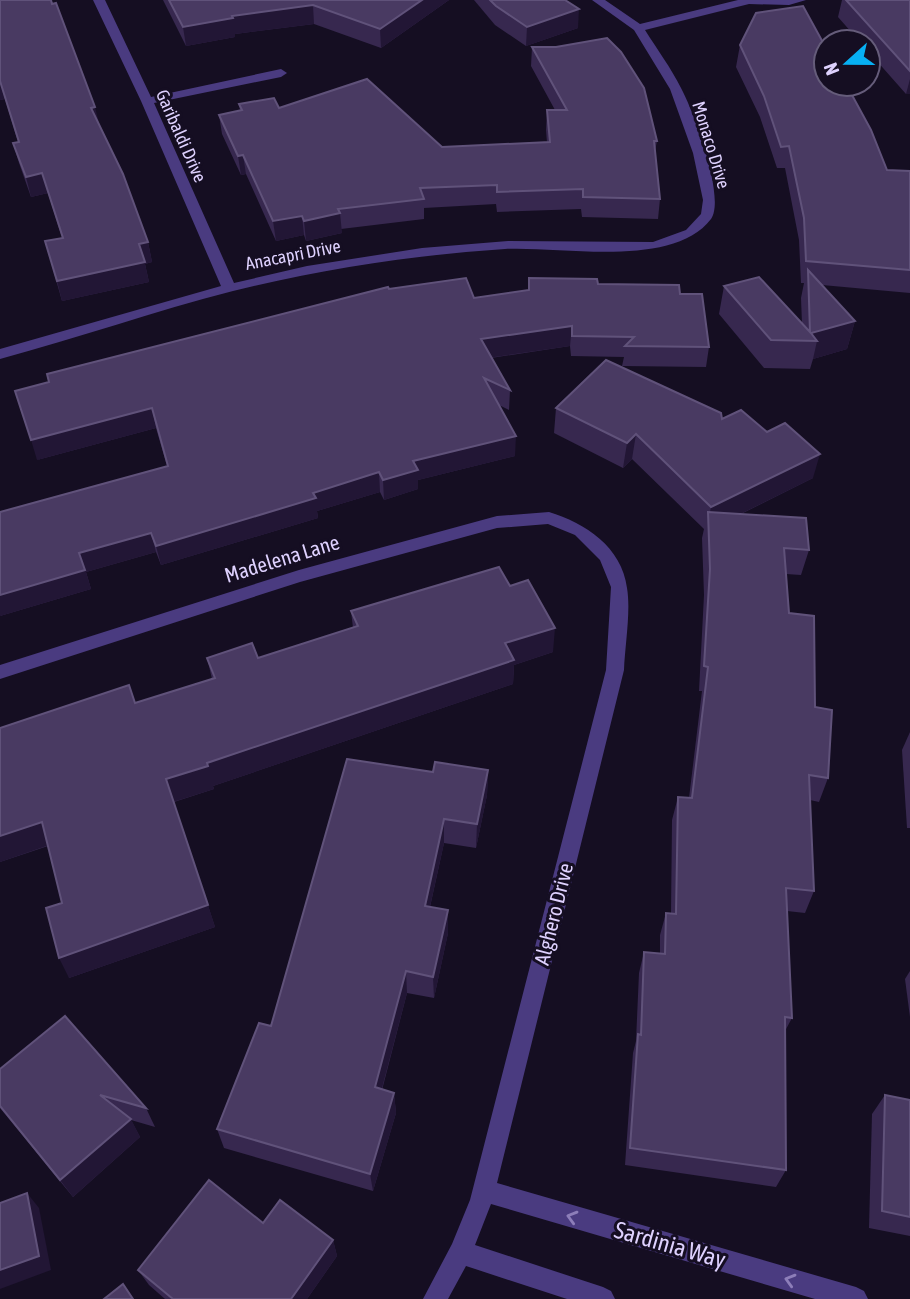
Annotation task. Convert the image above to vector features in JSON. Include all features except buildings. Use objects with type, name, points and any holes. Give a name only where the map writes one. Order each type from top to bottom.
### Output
[{"type":"street","name":"Garibaldi Drive","points":[[99,0],[147,101],[229,288]]},
{"type":"street","name":"Monaco Drive","points":[[598,0],[638,28],[676,89],[699,153],[710,200],[707,215],[691,233],[680,238],[654,246],[602,246]]},
{"type":"street","points":[[638,28],[751,1],[800,0]]},
{"type":"street","points":[[147,101],[281,73]]},
{"type":"street","name":"Anacapri Drive","points":[[0,354],[229,288],[307,270],[422,252],[508,245],[602,246]]},
{"type":"street","name":"Madelena Lane","points":[[0,673],[299,576],[497,522],[549,518],[582,531]]},
{"type":"street","name":"Alghero Drive","points":[[435,1299],[460,1252],[484,1191],[615,670],[619,587],[607,556],[582,531]]},
{"type":"street","name":"Sardinia Way","points":[[484,1191],[856,1299]]},
{"type":"street","points":[[460,1252],[603,1299]]}]
